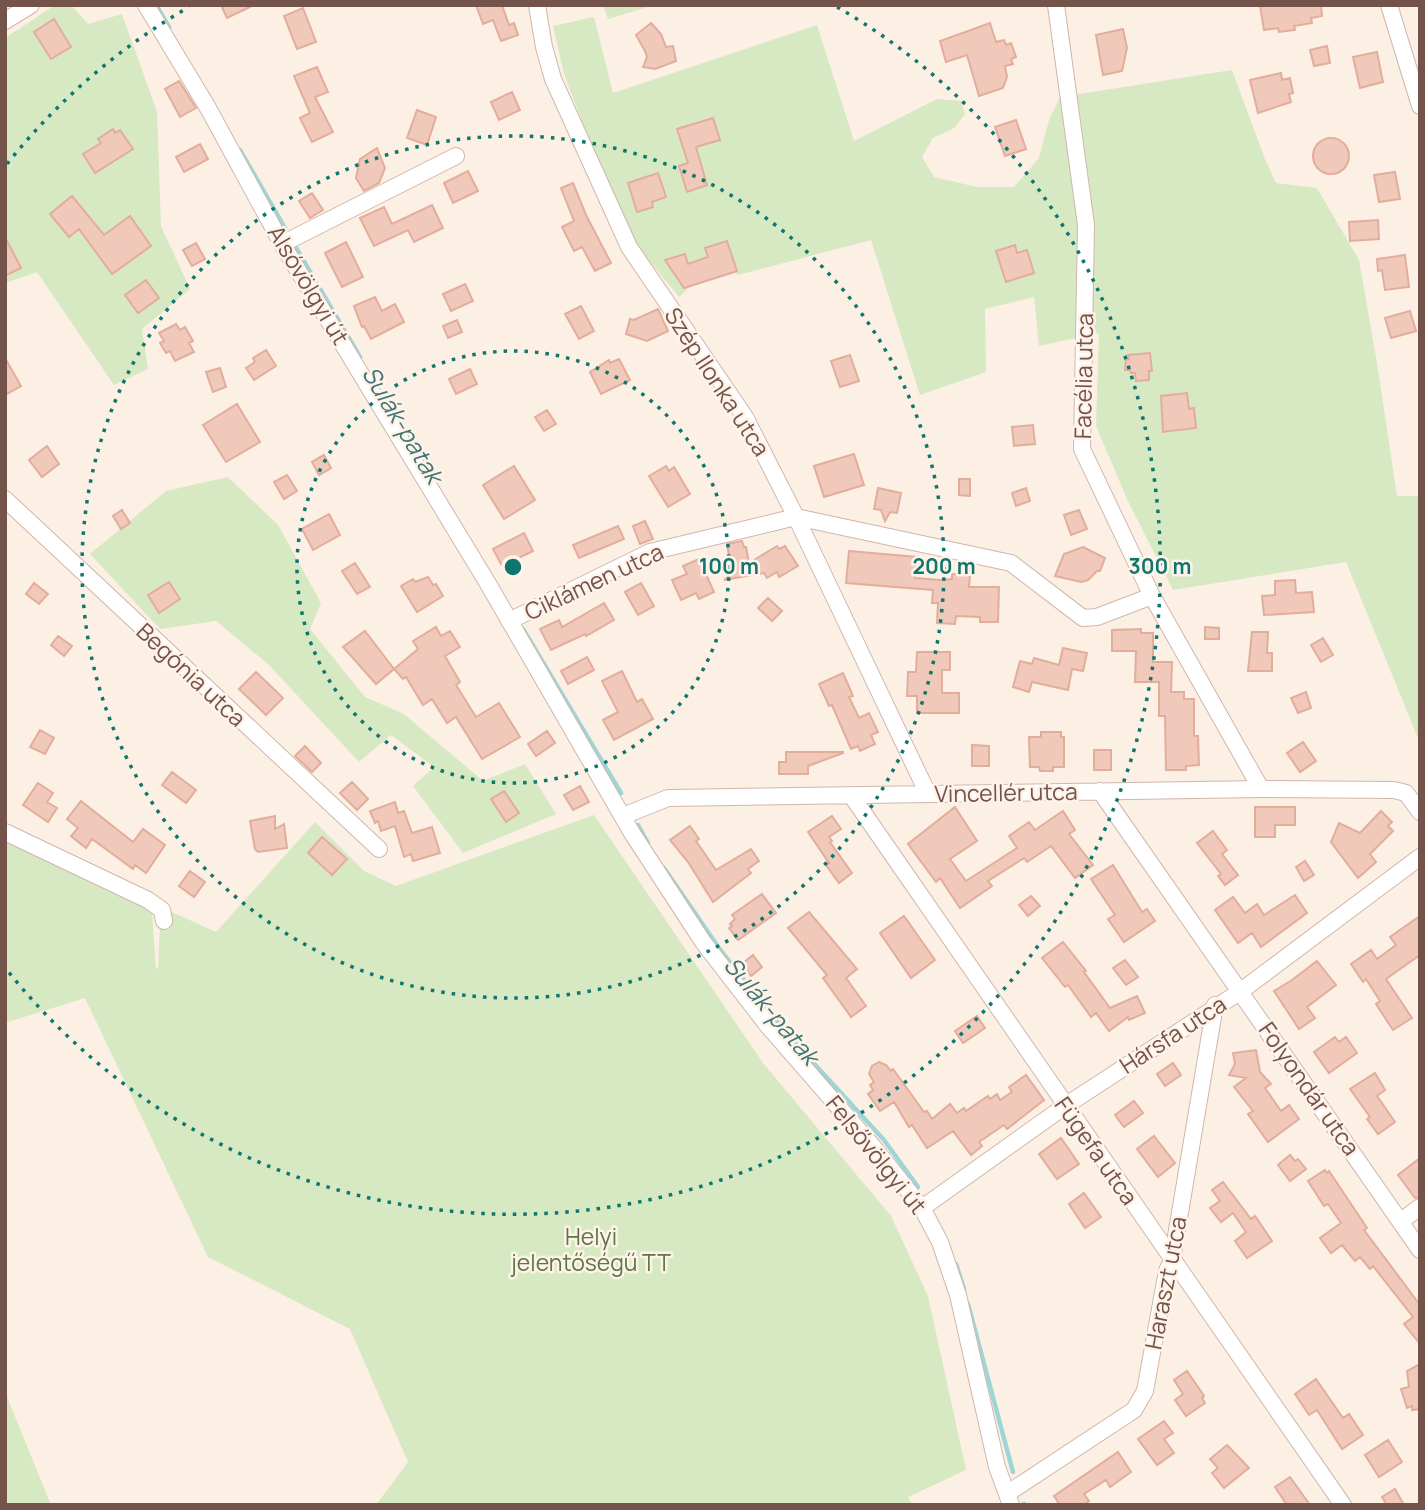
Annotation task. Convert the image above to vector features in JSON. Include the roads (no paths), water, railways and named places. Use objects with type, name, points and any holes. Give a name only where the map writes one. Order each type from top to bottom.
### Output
[{"type":"street","points":[[5,21],[32,5]]},
{"type":"street","name":"Alsóvölgyi út","points":[[146,5],[208,108],[282,244],[623,816]]},
{"type":"street","name":"Szép Ilonka utca","points":[[537,5],[542,40],[553,79],[629,247],[745,417],[796,517],[928,794]]},
{"type":"street","name":"Facélia utca","points":[[1056,5],[1086,225],[1082,449],[1152,596],[1261,789]]},
{"type":"street","points":[[1389,5],[1420,106]]},
{"type":"street","points":[[282,244],[456,156]]},
{"type":"street","name":"Begónia utca","points":[[5,499],[379,849]]},
{"type":"street","name":"Ciklámen utca","points":[[509,621],[650,552],[796,517],[1011,563],[1083,618],[1090,619],[1152,596]]},
{"type":"street","name":"Vincellér utca","points":[[623,816],[668,798],[1261,789],[1394,790],[1406,793],[1420,812]]},
{"type":"street","name":"Folyondár utca","points":[[1100,791],[1420,1250]]},
{"type":"street","name":"Fügefa utca","points":[[851,795],[1343,1505]]},
{"type":"street","name":"Felsővölgyi út","points":[[623,816],[703,942],[768,1026],[875,1149],[922,1208],[940,1242],[958,1295],[997,1467],[1010,1499]]},
{"type":"street","points":[[5,832],[148,900],[162,910],[164,921]]},
{"type":"street","name":"Hársfa utca","points":[[922,1208],[1065,1106],[1241,991],[1420,857]]},
{"type":"street","name":"Haraszt utca","points":[[1010,1499],[1134,1410],[1145,1391],[1167,1271],[1172,1260],[1216,1005]]},
{"type":"street","points":[[1401,1221],[1420,1208]]},
{"type":"waterway","points":[[156,5],[169,27]]},
{"type":"waterway","points":[[240,150],[285,228]]},
{"type":"waterway","name":"Sulák-patak","points":[[295,246],[360,357]]},
{"type":"waterway","name":"Sulák-patak","points":[[523,629],[621,793]]},
{"type":"waterway","name":"Sulák-patak","points":[[638,825],[648,843]]},
{"type":"waterway","name":"Sulák-patak","points":[[664,868],[721,951],[786,1033],[884,1140],[918,1187]]},
{"type":"waterway","name":"Sulák-patak","points":[[956,1264],[964,1289]]},
{"type":"waterway","name":"Sulák-patak","points":[[968,1304],[1013,1472]]},
{"type":"park label","name":"Helyi jelentőségű TT","points":[[591,1250]]}]
